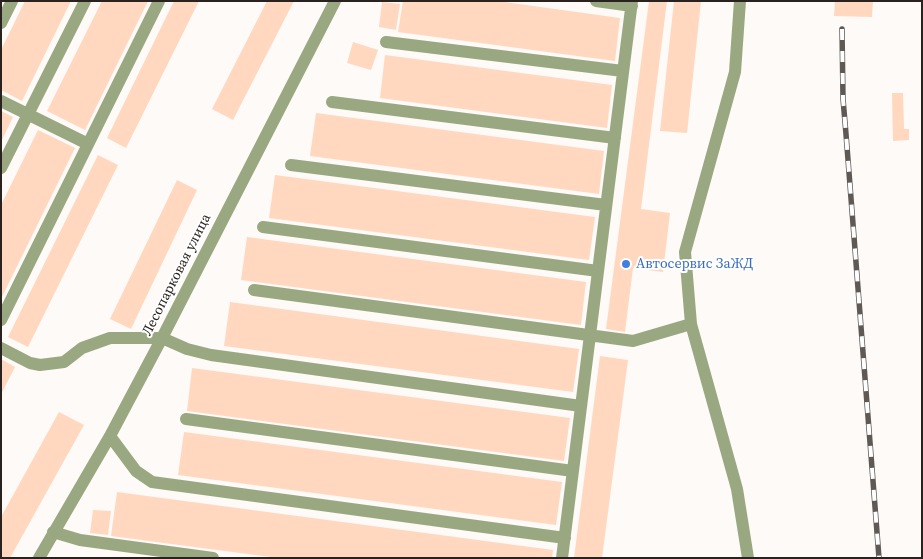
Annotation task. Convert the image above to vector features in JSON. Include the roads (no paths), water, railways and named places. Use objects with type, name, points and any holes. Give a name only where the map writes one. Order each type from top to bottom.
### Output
[{"type":"street","points":[[1,23],[12,1]]},
{"type":"street","points":[[1,168],[85,1]]},
{"type":"street","points":[[1,320],[159,1]]},
{"type":"street","name":"Лесопарковая улица","points":[[39,558],[110,436],[335,1]]},
{"type":"street","points":[[562,558],[632,3],[596,1]]},
{"type":"street","points":[[740,1],[735,72],[685,252],[691,324],[737,490],[748,558]]},
{"type":"street","points":[[386,42],[624,71]]},
{"type":"street","points":[[1,101],[88,144]]},
{"type":"street","points":[[332,102],[615,138]]},
{"type":"street","points":[[291,165],[606,205]]},
{"type":"street","points":[[264,226],[598,271]]},
{"type":"street","points":[[254,290],[633,341],[691,324]]},
{"type":"street","points":[[1,348],[30,363],[40,365],[64,362],[82,348],[110,338],[162,338],[187,349],[211,355],[581,406]]},
{"type":"street","points":[[186,419],[573,471]]},
{"type":"street","points":[[110,436],[136,471],[152,482],[565,538]]},
{"type":"street","points":[[53,532],[80,540],[213,558]]},
{"type":"railway","points":[[842,29],[843,99],[879,558]]},
{"type":"place","name":"Автосервис ЗаЖД","points":[[626,264]]}]
